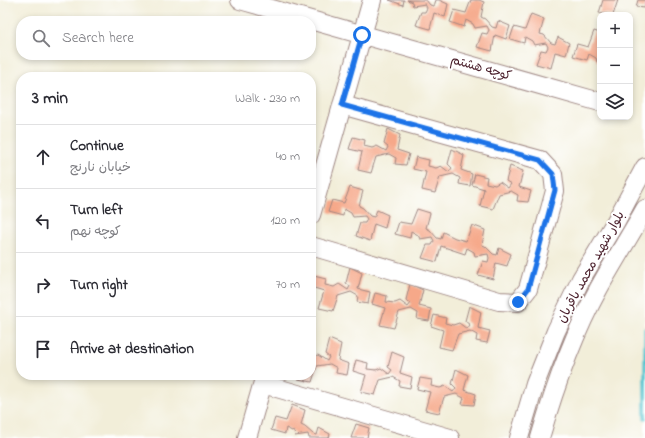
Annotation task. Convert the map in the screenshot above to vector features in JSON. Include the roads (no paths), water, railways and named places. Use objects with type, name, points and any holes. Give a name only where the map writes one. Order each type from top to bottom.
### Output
[{"type":"street","name":"کوچه هشتم","points":[[240,0],[296,16]]},
{"type":"street","points":[[316,197],[372,0]]},
{"type":"street","name":"کوچه هشتم","points":[[316,22],[597,101]]},
{"type":"street","points":[[316,247],[499,301],[518,302],[528,289],[555,190],[553,174],[540,160],[342,105]]},
{"type":"street","name":"بلوار شهید محمد باقربان","points":[[519,438],[535,384],[556,331],[581,280],[616,221],[645,167]]},
{"type":"street","name":"بلوار شهید محمد باقربان","points":[[540,438],[554,390],[574,338],[599,289],[645,209]]},
{"type":"street","points":[[247,438],[264,380],[450,438]]},
{"type":"waterway","points":[[645,329],[645,418]]}]
